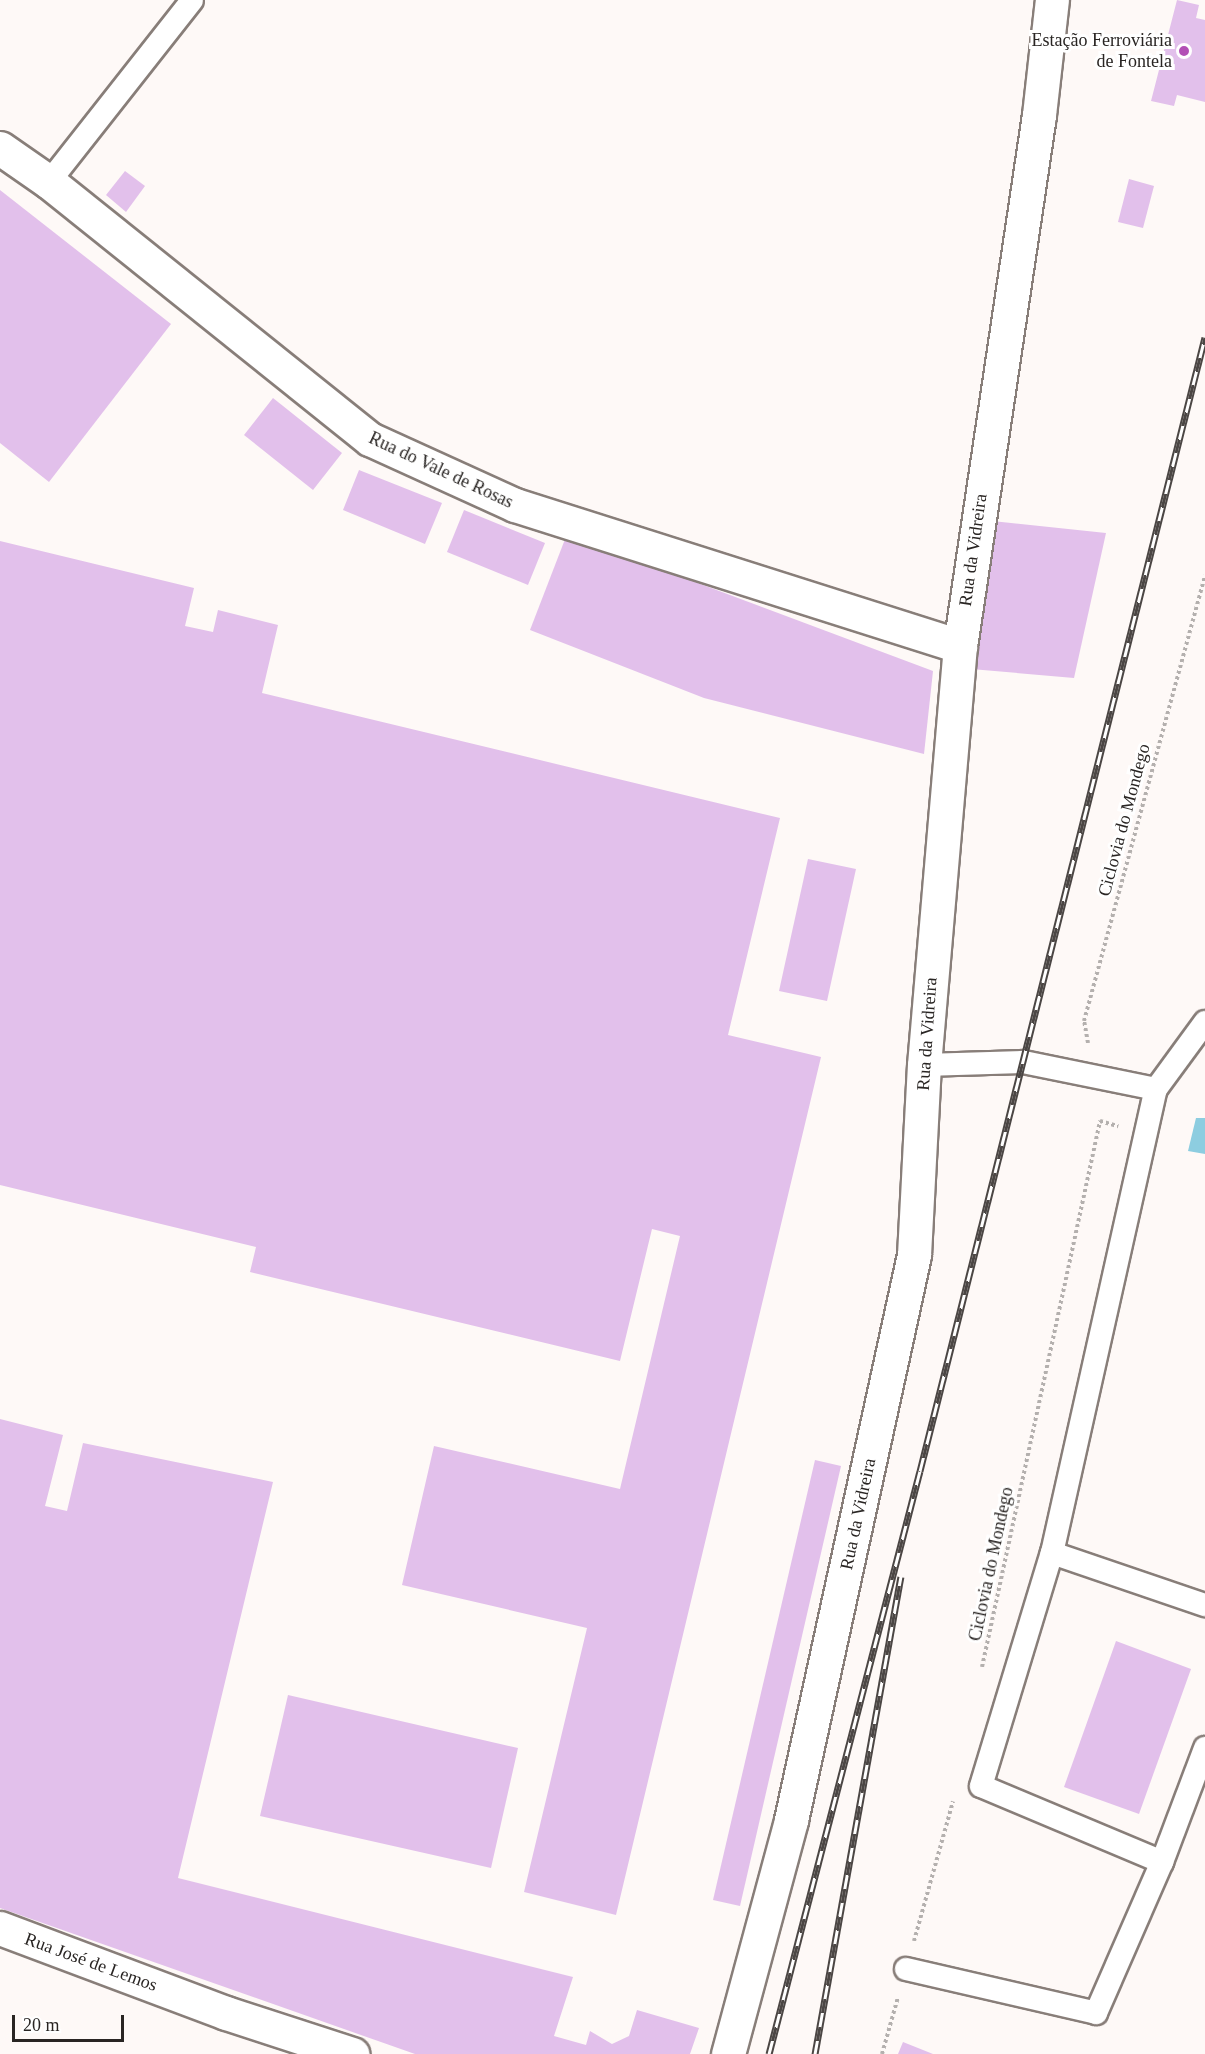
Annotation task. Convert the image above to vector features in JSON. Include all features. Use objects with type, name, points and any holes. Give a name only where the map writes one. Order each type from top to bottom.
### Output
[{"type":"street","name":"Rua da Vidreira","points":[[728,2054],[791,1820],[915,1254],[924,1065],[960,646],[1039,115],[1052,0]]},
{"type":"street","name":"Rua do Vale de Rosas","points":[[0,148],[49,182],[370,439],[515,505],[960,646]]},
{"type":"street","name":"Rua José de Lemos","points":[[0,1928],[226,2013],[352,2054]]},
{"type":"lane","points":[[49,182],[192,0]]},
{"type":"lane","points":[[1162,1862],[981,1786],[1052,1553],[1156,1089],[1205,1022]]},
{"type":"lane","points":[[924,1065],[1023,1062],[1094,1073],[1156,1089]]},
{"type":"lane","points":[[1052,1553],[1205,1605]]},
{"type":"lane","points":[[906,1969],[1096,2013],[1162,1862],[1205,1748]]},
{"type":"path","name":"Ciclovia do Mondego","points":[[1094,1073],[1084,1021],[1205,575]]},
{"type":"path","name":"Ciclovia do Mondego","points":[[981,1675],[1101,1121],[1146,1134]]},
{"type":"path","points":[[882,2054],[955,1792]]},
{"type":"water","points":[[1196,1118],[1205,1118],[1205,1154],[1188,1151]]},
{"type":"building","name":"Estação Ferroviária de Fontela","points":[[1177,0],[1199,5],[1196,18],[1205,20],[1205,102],[1177,95],[1174,106],[1151,101]]},
{"type":"building","points":[[125,171],[145,186],[126,212],[106,195]]},
{"type":"building","points":[[1129,179],[1154,186],[1143,228],[1118,222]]},
{"type":"building","points":[[0,190],[171,324],[49,482],[0,443]]},
{"type":"building","points":[[273,398],[342,453],[313,490],[244,435]]},
{"type":"building","points":[[359,470],[442,503],[425,544],[343,510]]},
{"type":"building","points":[[464,510],[545,543],[528,585],[447,552]]},
{"type":"building","points":[[983,520],[1106,533],[1074,678],[971,669]]},
{"type":"building","points":[[567,534],[933,671],[924,754],[704,698],[530,630]]},
{"type":"building","points":[[0,541],[194,588],[185,626],[213,632],[218,610],[278,625],[262,693],[780,818],[728,1035],[821,1057],[616,1915],[524,1892],[587,1628],[402,1585],[434,1446],[620,1489],[680,1236],[652,1229],[620,1361],[250,1272],[256,1247],[0,1185]]},
{"type":"building","points":[[808,859],[856,869],[827,1001],[779,991]]},
{"type":"building","points":[[0,1419],[63,1435],[45,1506],[67,1511],[83,1443],[273,1482],[178,1878],[573,1977],[554,2036],[586,2045],[590,2031],[612,2044],[629,2036],[637,2010],[699,2028],[690,2054],[415,2054],[0,1908]]},
{"type":"building","points":[[815,1460],[841,1466],[740,1906],[713,1900]]},
{"type":"building","points":[[1116,1641],[1191,1669],[1139,1814],[1064,1787]]},
{"type":"building","points":[[288,1695],[518,1748],[491,1868],[260,1816]]},
{"type":"building","points":[[903,2042],[933,2054],[898,2054]]},
{"type":"railway","points":[[769,2054],[920,1471],[1205,337]]},
{"type":"railway","points":[[815,2054],[901,1577]]},
{"type":"place","name":"Estação Ferroviária de Fontela","points":[[1184,51]]}]
